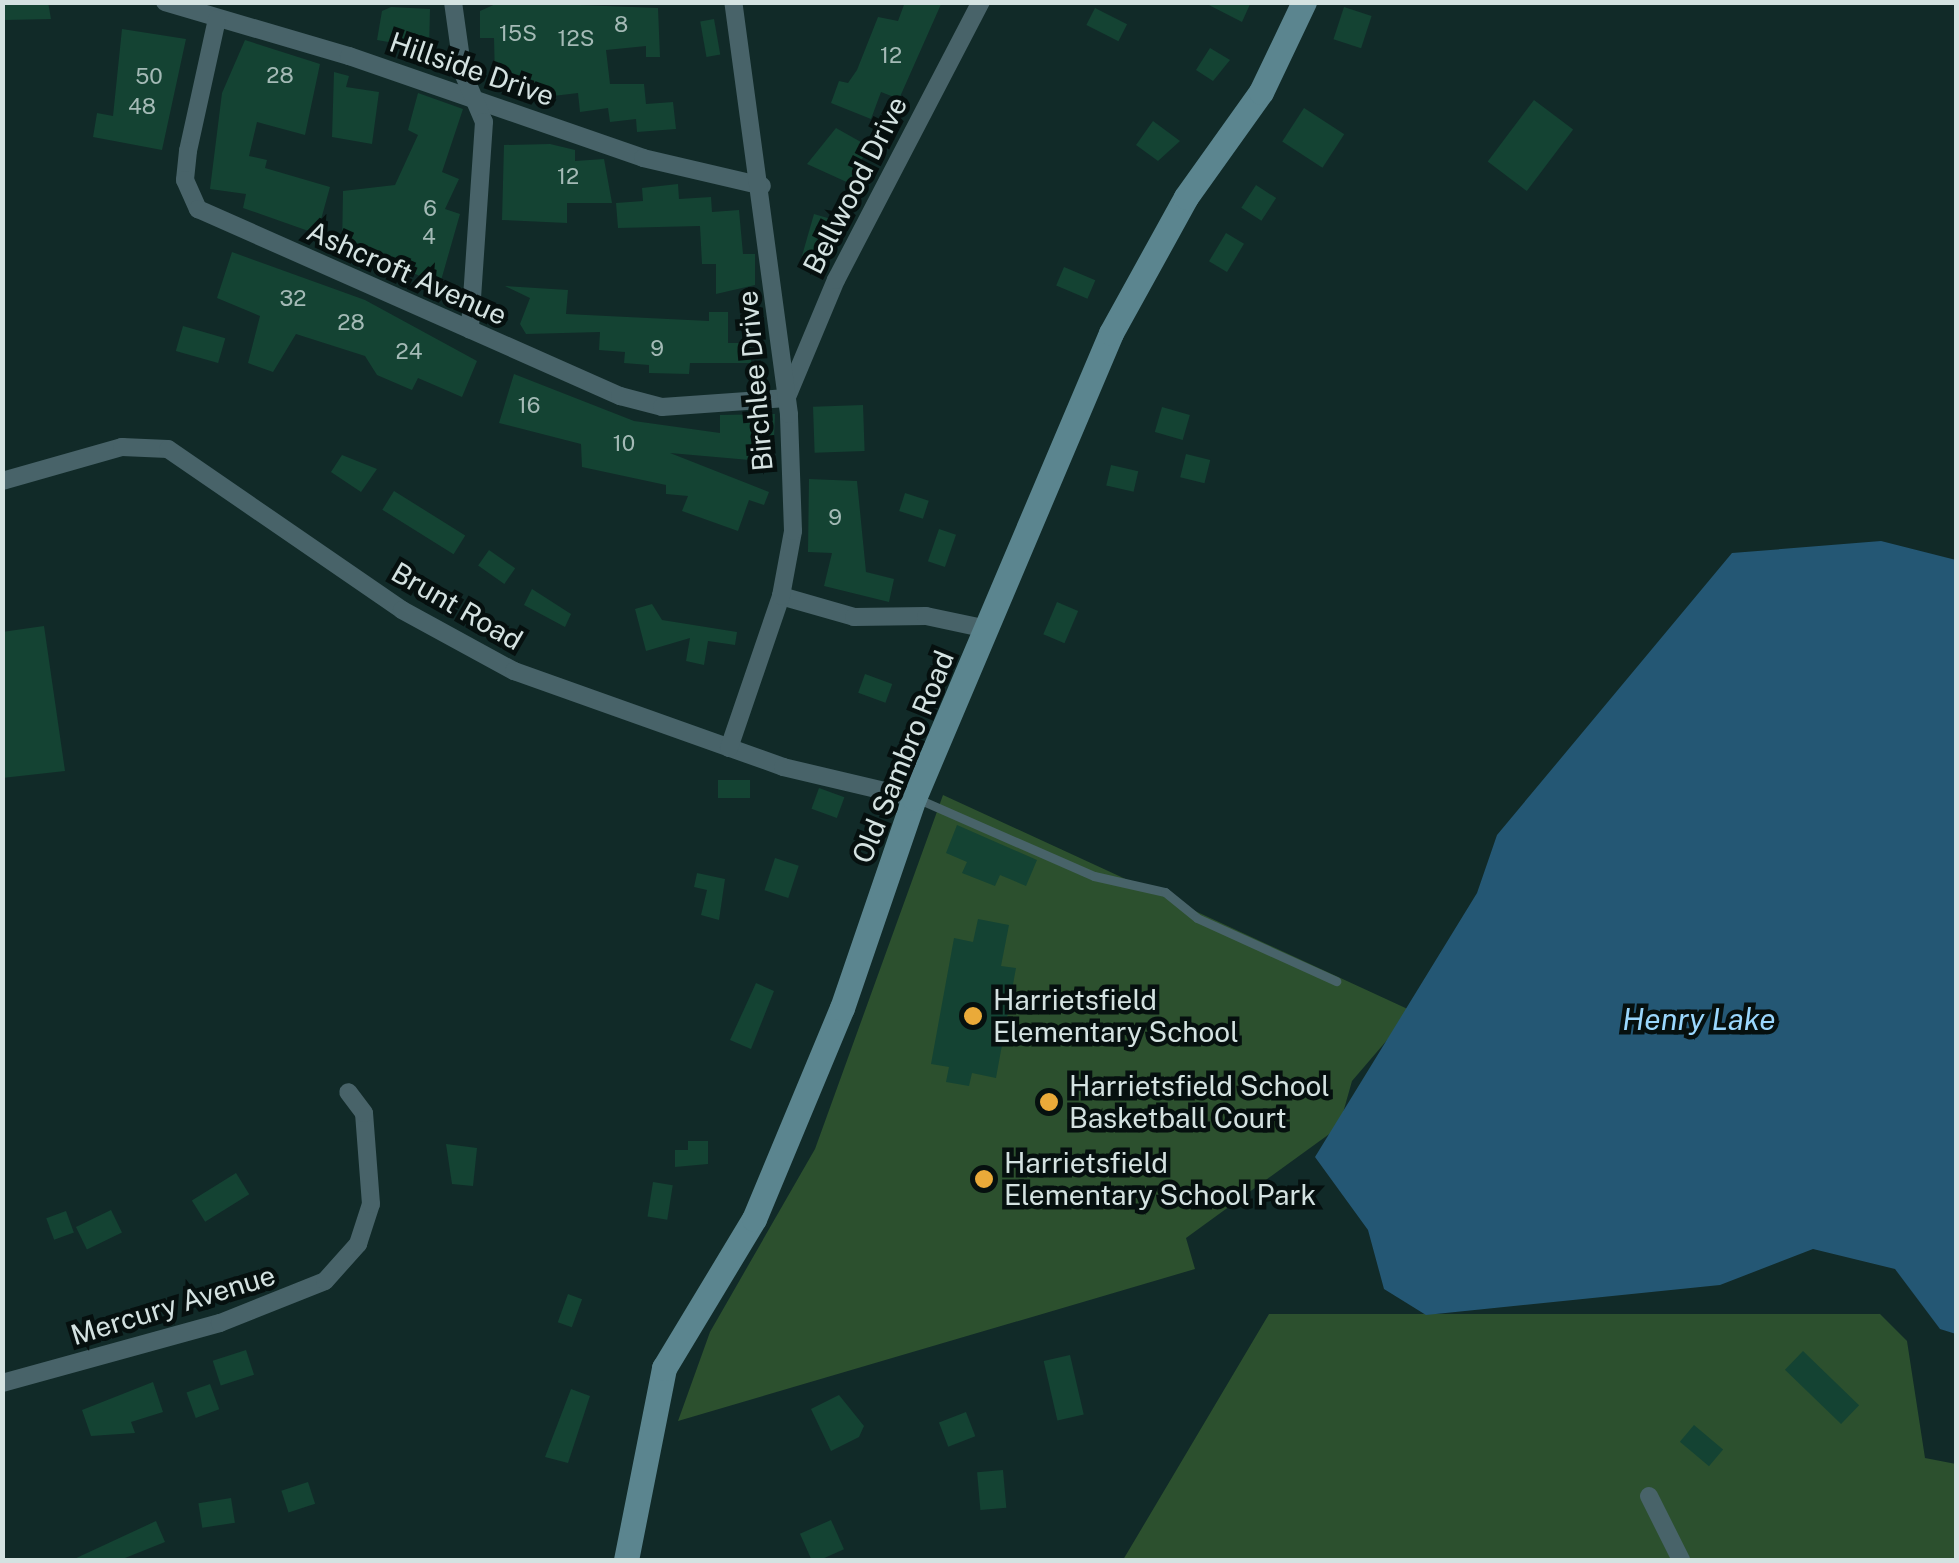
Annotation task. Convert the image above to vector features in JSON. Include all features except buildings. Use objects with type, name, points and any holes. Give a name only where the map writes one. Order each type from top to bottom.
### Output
[{"type":"main road","name":"Old Sambro Road","points":[[626,1560],[664,1368],[754,1219],[842,1008],[914,798],[1129,295],[1261,92],[1304,2]]},
{"type":"street","name":"Hillside Drive","points":[[165,2],[476,100],[643,158],[762,186]]},
{"type":"street","points":[[452,2],[462,72],[484,122],[470,330]]},
{"type":"street","name":"Bellwood Drive","points":[[787,398],[836,280],[981,2]]},
{"type":"street","name":"Birchlee Drive","points":[[729,4],[762,186],[787,398],[794,532],[781,596],[730,748]]},
{"type":"street","name":"Ashcroft Avenue","points":[[217,19],[188,151],[186,180],[198,209],[594,386],[662,406],[787,398]]},
{"type":"street","name":"Brunt Road","points":[[2,481],[122,447],[168,449],[458,643],[730,748],[914,798]]},
{"type":"street","points":[[781,596],[854,617],[926,616],[987,629]]},
{"type":"street","name":"Mercury Avenue","points":[[2,1383],[220,1323],[325,1282],[358,1244],[371,1204],[364,1113],[348,1092]]},
{"type":"street","points":[[1649,1496],[1681,1560]]},
{"type":"lane","points":[[914,798],[1094,876],[1165,892],[1197,918],[1336,982]]},
{"type":"green space","name":"Harrietsfield Elementary School Park","points":[[943,795],[1412,1011],[1352,1081],[1339,1127],[1186,1238],[1195,1269],[678,1421],[710,1332],[815,1149]]},
{"type":"green space","points":[[1269,1314],[1880,1314],[1907,1341],[1925,1458],[1956,1464],[1956,1560],[1123,1560]]},
{"type":"water","name":"Henry Lake","points":[[1881,541],[1956,560],[1956,1334],[1940,1329],[1895,1269],[1813,1249],[1720,1285],[1426,1315],[1384,1289],[1368,1230],[1315,1157],[1477,893],[1497,835],[1732,553]]},
{"type":"place","name":"Harrietsfield Elementary School","points":[[973,1016]]},
{"type":"place","name":"Harrietsfield School Basketball Court","points":[[1049,1102]]},
{"type":"place","name":"Harrietsfield Elementary School Park","points":[[984,1179]]}]
